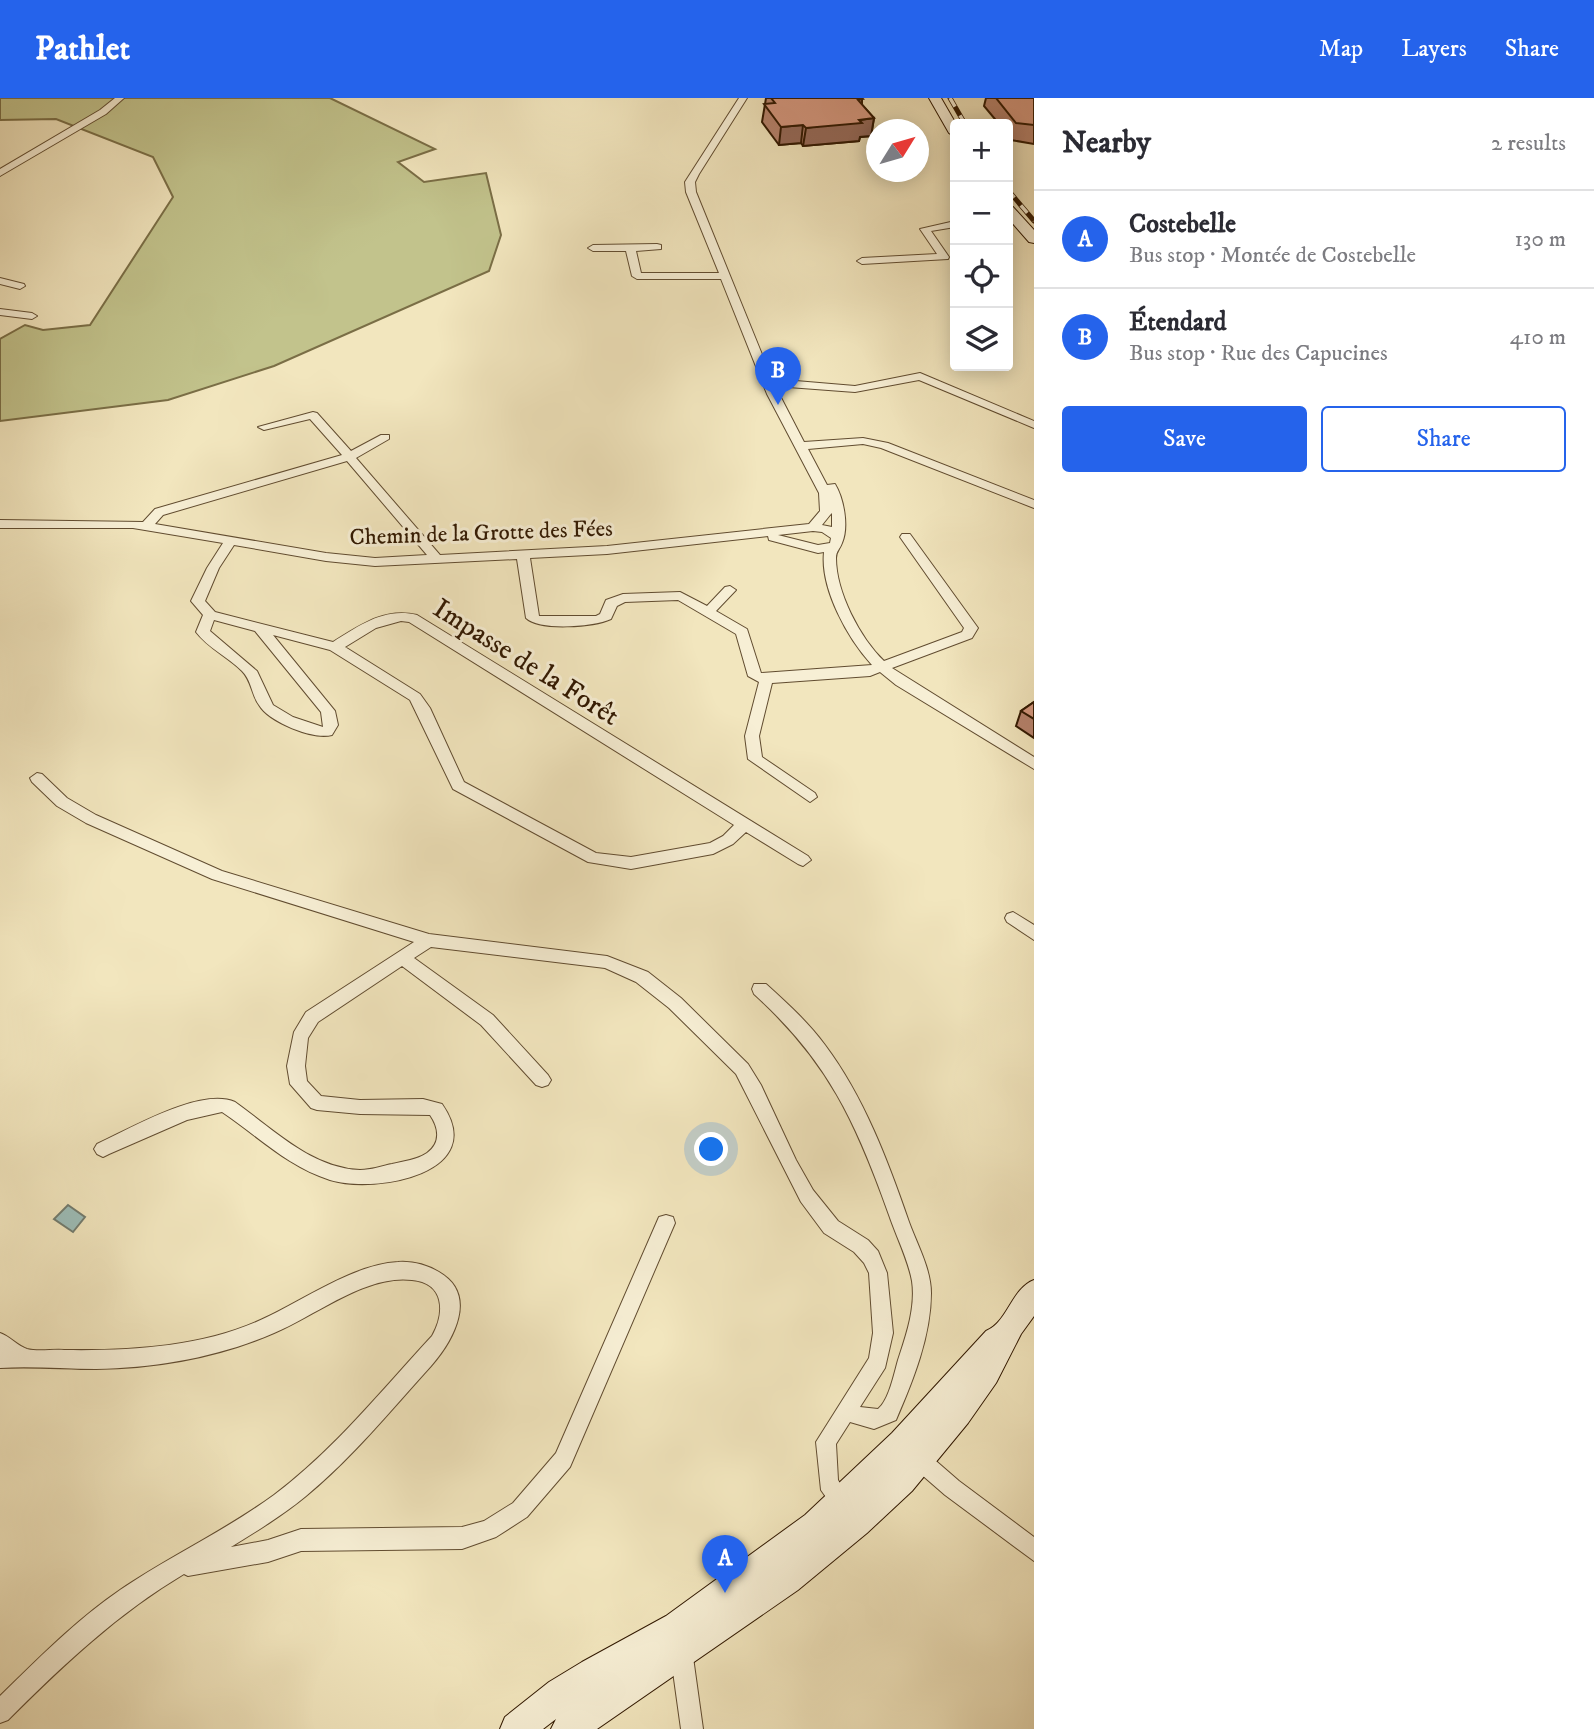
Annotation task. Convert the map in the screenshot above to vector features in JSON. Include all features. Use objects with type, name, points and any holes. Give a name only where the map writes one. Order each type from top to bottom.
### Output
[{"type":"main road","points":[[935,98],[950,124]]},
{"type":"main road","points":[[1013,218],[1034,239]]},
{"type":"main road","points":[[517,1729],[593,1673],[679,1639],[787,1579],[986,1373],[1011,1325],[1034,1293]]},
{"type":"main road","points":[[568,1729],[679,1639]]},
{"type":"street","points":[[0,173],[120,98]]},
{"type":"street","points":[[743,98],[690,183],[691,192],[769,382],[801,446],[834,494],[838,513],[830,569],[846,621],[857,640],[880,667],[1034,764]]},
{"type":"street","points":[[862,261],[944,257],[925,229],[950,226]]},
{"type":"street","points":[[593,248],[657,247]]},
{"type":"street","points":[[630,248],[637,276],[724,276]]},
{"type":"street","points":[[0,281],[20,286]]},
{"type":"street","points":[[0,312],[32,316]]},
{"type":"street","points":[[769,382],[855,389],[920,376],[1034,425]]},
{"type":"street","points":[[264,427],[313,415],[437,559]]},
{"type":"street","points":[[146,526],[156,514],[165,510],[349,457],[385,437]]},
{"type":"street","points":[[801,446],[863,441],[884,445],[1034,504]]},
{"type":"street","points":[[808,458],[826,500],[826,512],[800,536],[830,569]]},
{"type":"street","name":"Chemin de la Grotte des Fées","points":[[0,524],[146,526],[326,557],[375,562],[523,556],[808,529],[826,529],[834,541],[809,547],[756,535]]},
{"type":"street","points":[[523,556],[533,618],[540,622],[598,620],[606,616],[611,603],[623,597],[680,596],[742,632],[755,676],[765,679],[870,671],[967,635],[971,628],[906,537]]},
{"type":"street","points":[[230,541],[213,568],[198,601],[210,615],[335,647],[415,697],[423,708],[458,785],[593,858],[631,863],[713,848],[729,840],[744,824]]},
{"type":"street","points":[[708,612],[730,590]]},
{"type":"street","points":[[210,615],[203,632],[214,644],[226,649],[252,672],[267,708],[301,727],[327,732],[331,724],[328,711],[259,627]]},
{"type":"street","name":"Impasse de la Forêt","points":[[335,647],[387,616],[412,618],[803,860]]},
{"type":"street","points":[[765,679],[752,736],[755,760],[810,797]]},
{"type":"street","points":[[37,778],[62,802],[91,819],[217,875],[429,940],[556,954],[626,968],[675,1003],[742,1069],[807,1196],[831,1227],[860,1246],[871,1257],[878,1273],[883,1333],[878,1361],[826,1442],[828,1480],[849,1512]]},
{"type":"street","points":[[1013,918],[1034,934]]},
{"type":"street","points":[[103,1149],[181,1115],[210,1105],[224,1104],[291,1153],[313,1166],[337,1174],[363,1178],[418,1167],[432,1160],[443,1149],[446,1139],[446,1127],[436,1109],[423,1106],[360,1107],[317,1103],[299,1084],[296,1066],[300,1037],[312,1017],[429,940]]},
{"type":"street","points":[[403,958],[487,1020],[542,1080]]},
{"type":"street","points":[[760,989],[801,1025],[839,1079],[867,1131],[921,1280],[921,1304],[903,1381],[889,1413],[875,1420],[865,1419],[847,1411]]},
{"type":"street","points":[[182,1566],[268,1552],[301,1540],[462,1538],[489,1530],[520,1510],[563,1460],[666,1223]]},
{"type":"street","points":[[0,1359],[21,1356],[131,1358],[205,1347],[256,1332],[384,1272],[413,1270],[436,1280],[448,1290],[452,1314],[448,1329],[439,1343],[337,1453],[297,1489],[182,1566],[145,1586],[95,1622],[0,1712]]},
{"type":"street","points":[[0,1342],[21,1356]]},
{"type":"street","points":[[911,1452],[952,1488],[1034,1550]]},
{"type":"street","points":[[679,1639],[692,1729]]},
{"type":"green space","points":[[0,98],[330,98],[435,149],[398,162],[424,182],[486,173],[501,235],[489,271],[274,366],[168,400],[0,421],[0,339],[25,325],[43,330],[90,325],[173,197],[153,157],[56,119],[0,120]]},
{"type":"water","points":[[68,1205],[85,1217],[73,1232],[54,1219]]},
{"type":"building","points":[[771,98],[862,98],[858,100],[874,118],[859,120],[862,123],[806,128],[803,125],[781,127],[764,104],[775,103]]},
{"type":"building","points":[[996,98],[1034,98],[1034,125],[1016,123]]},
{"type":"building","points":[[1034,702],[1034,719],[1021,711]]},
{"type":"railway","points":[[950,98],[962,119]]},
{"type":"railway","points":[[1013,196],[1034,221]]},
{"type":"place","name":"Étendard","points":[[778,405]]},
{"type":"place","name":"Costebelle","points":[[725,1593]]}]
